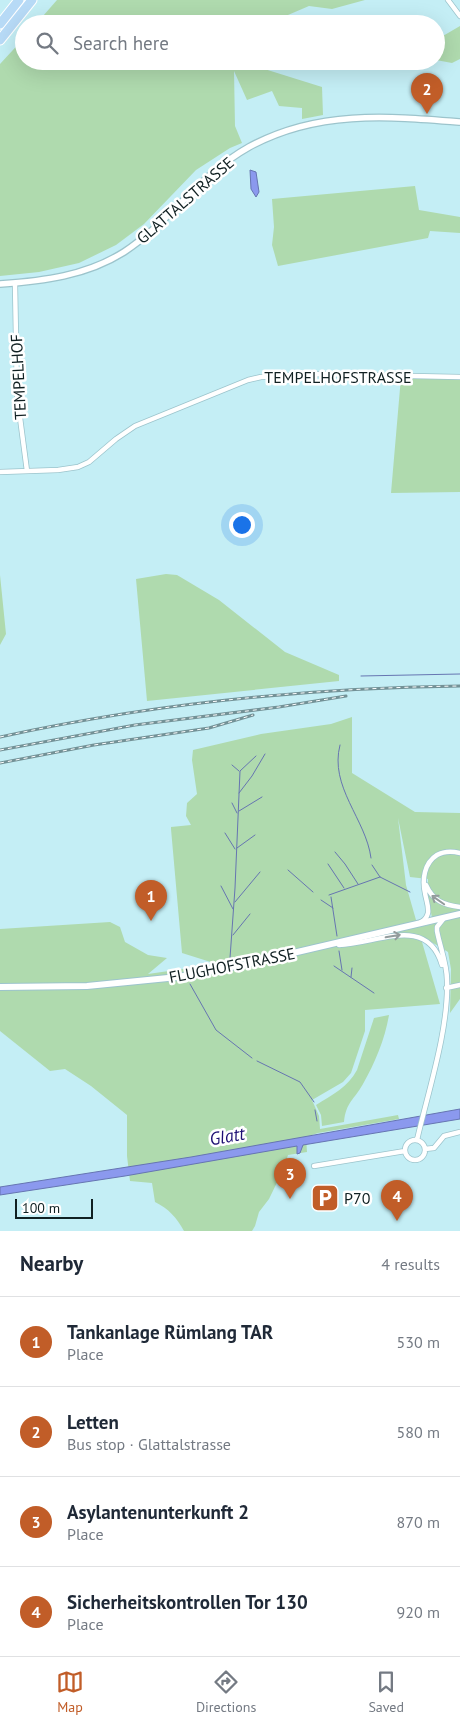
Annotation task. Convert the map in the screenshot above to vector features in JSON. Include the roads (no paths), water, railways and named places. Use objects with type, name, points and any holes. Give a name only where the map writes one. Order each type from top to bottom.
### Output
[{"type":"highway","points":[[0,24],[19,0]]},
{"type":"highway","points":[[20,15],[32,0]]},
{"type":"highway","points":[[0,40],[15,21]]},
{"type":"main road","name":"FLUGHOFSTRASSE","points":[[0,988],[87,986],[178,977],[242,965],[460,914]]},
{"type":"street","points":[[448,0],[460,16]]},
{"type":"street","name":"GLATTALSTRASSE","points":[[0,284],[54,278],[80,272],[112,259],[149,232],[219,166],[248,148],[283,132],[313,124],[368,117],[415,118],[460,122]]},
{"type":"street","name":"TEMPELHOF","points":[[15,283],[17,395],[28,471]]},
{"type":"street","name":"TEMPELHOFSTRASSE","points":[[0,472],[68,469],[84,465],[135,426],[248,380],[261,377],[315,374],[460,378]]},
{"type":"street","points":[[416,925],[428,915],[424,882],[425,870],[434,857],[447,852],[460,853]]},
{"type":"street","points":[[424,882],[432,897],[447,906],[460,907]]},
{"type":"street","points":[[417,1140],[446,1008],[447,982],[437,931],[444,918]]},
{"type":"street","points":[[328,945],[352,944],[400,935],[418,936],[428,942],[440,957],[446,988]]},
{"type":"street","points":[[446,988],[460,985]]},
{"type":"street","points":[[425,1149],[434,1148],[444,1136],[460,1132]]},
{"type":"street","points":[[412,1140],[422,1142],[425,1149],[423,1156],[416,1160],[409,1158],[405,1152],[407,1144],[412,1140]]},
{"type":"street","points":[[314,1166],[405,1152]]},
{"type":"water","points":[[250,170],[256,172],[259,192],[256,197],[251,189]]},
{"type":"water","points":[[460,1109],[460,1119],[303,1145],[300,1153],[297,1154],[297,1146],[125,1176],[0,1195],[0,1187],[191,1157]]},
{"type":"waterway","points":[[361,676],[460,674]]},
{"type":"waterway","points":[[340,745],[339,775],[368,844],[371,858]]},
{"type":"waterway","points":[[239,793],[265,754]]},
{"type":"waterway","points":[[230,958],[240,771],[256,756]]},
{"type":"waterway","points":[[232,765],[239,771]]},
{"type":"waterway","points":[[239,811],[262,797]]},
{"type":"waterway","points":[[232,803],[237,813]]},
{"type":"waterway","points":[[225,833],[235,849]]},
{"type":"waterway","points":[[237,848],[255,835]]},
{"type":"waterway","points":[[335,852],[358,884]]},
{"type":"waterway","points":[[328,864],[344,888]]},
{"type":"waterway","points":[[372,865],[380,877],[410,892]]},
{"type":"waterway","points":[[288,870],[313,892]]},
{"type":"waterway","points":[[235,902],[260,872]]},
{"type":"waterway","points":[[329,895],[380,877]]},
{"type":"waterway","points":[[221,886],[233,909]]},
{"type":"waterway","points":[[331,897],[337,936]]},
{"type":"waterway","points":[[321,900],[333,908]]},
{"type":"waterway","points":[[233,935],[250,914]]},
{"type":"waterway","points":[[339,951],[342,970]]},
{"type":"waterway","points":[[334,966],[374,993]]},
{"type":"waterway","points":[[351,977],[352,968]]},
{"type":"waterway","points":[[190,984],[216,1030],[252,1058]]},
{"type":"waterway","points":[[257,1061],[300,1082],[314,1102]]},
{"type":"waterway","points":[[315,1110],[317,1121]]},
{"type":"railway","points":[[0,737],[114,715],[228,700],[344,690],[460,686]]},
{"type":"railway","points":[[0,750],[135,725],[279,707],[346,696]]},
{"type":"railway","points":[[0,763],[94,745],[209,728],[253,715]]},
{"type":"place","name":"Letten","points":[[427,114]]},
{"type":"place","name":"Tankanlage Rümlang TAR","points":[[151,921]]},
{"type":"place","name":"P70","points":[[325,1198]]},
{"type":"place","name":"Asylantenunterkunft 2","points":[[290,1199]]},
{"type":"place","name":"Sicherheitskontrollen Tor 130","points":[[397,1221]]},
{"type":"water label","name":"Glatt","points":[[227,1136]]}]
